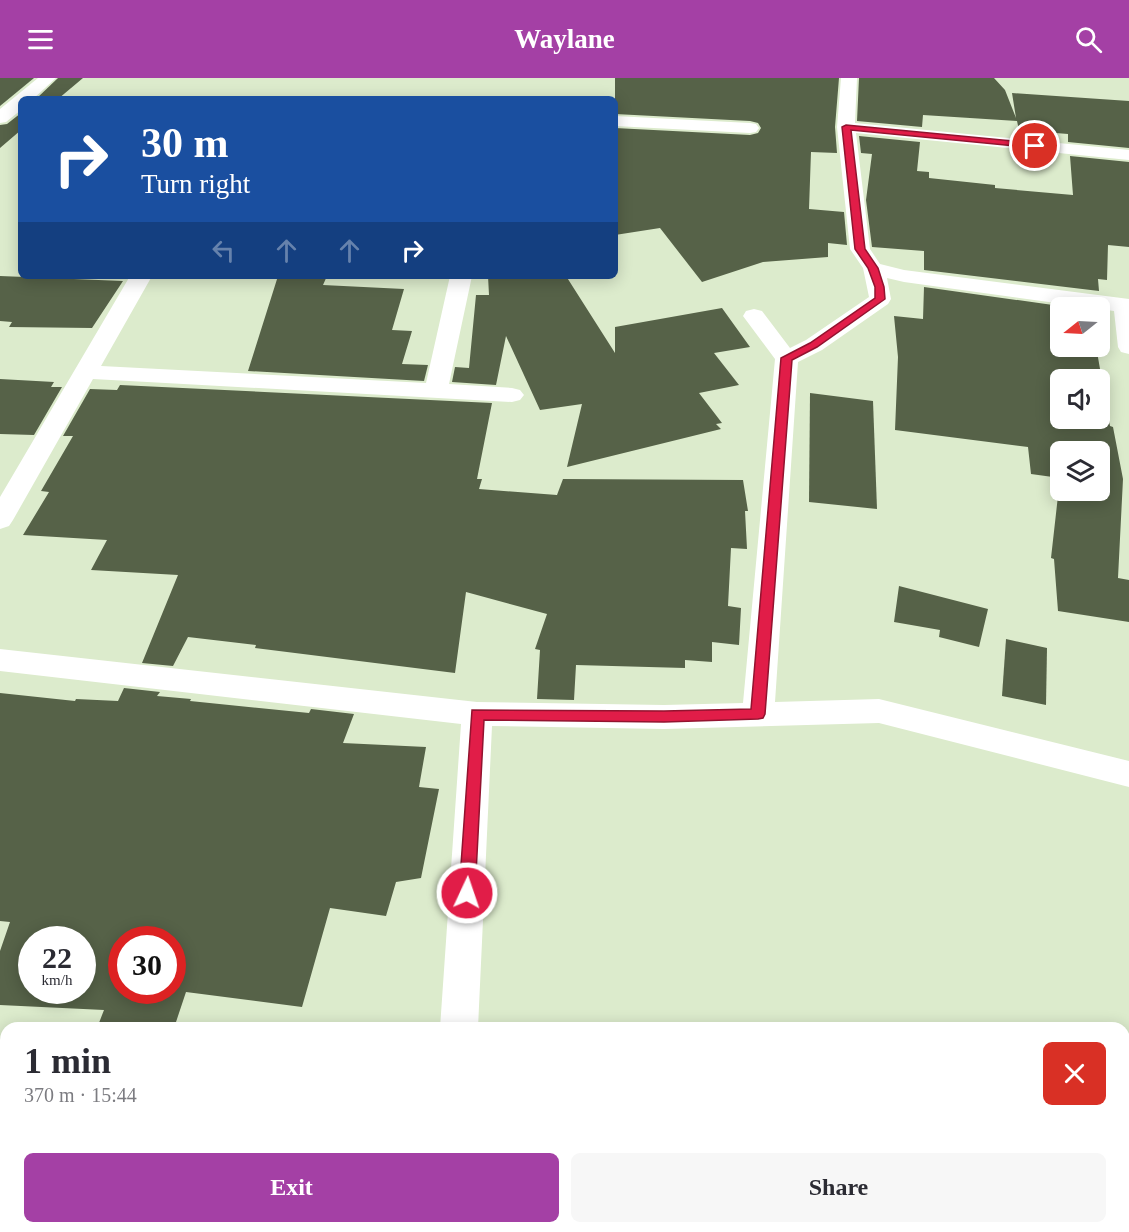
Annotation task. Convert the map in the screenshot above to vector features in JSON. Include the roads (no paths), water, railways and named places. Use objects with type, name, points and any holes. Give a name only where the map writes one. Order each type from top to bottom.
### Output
[{"type":"street","points":[[27,96],[48,78]]},
{"type":"street","points":[[787,358],[814,345],[880,299],[873,268],[860,249],[846,127],[849,78]]},
{"type":"street","points":[[0,118],[18,103]]},
{"type":"street","points":[[618,121],[750,128]]},
{"type":"street","points":[[846,127],[1129,155]]},
{"type":"street","points":[[873,268],[904,276],[1127,306],[1129,347]]},
{"type":"street","points":[[0,520],[139,279]]},
{"type":"street","points":[[436,391],[460,279]]},
{"type":"street","points":[[754,316],[787,358],[758,714]]},
{"type":"street","points":[[87,372],[512,395]]},
{"type":"street","points":[[0,660],[477,714],[664,717],[879,711],[1129,774]]},
{"type":"street","points":[[459,1022],[477,714]]}]
